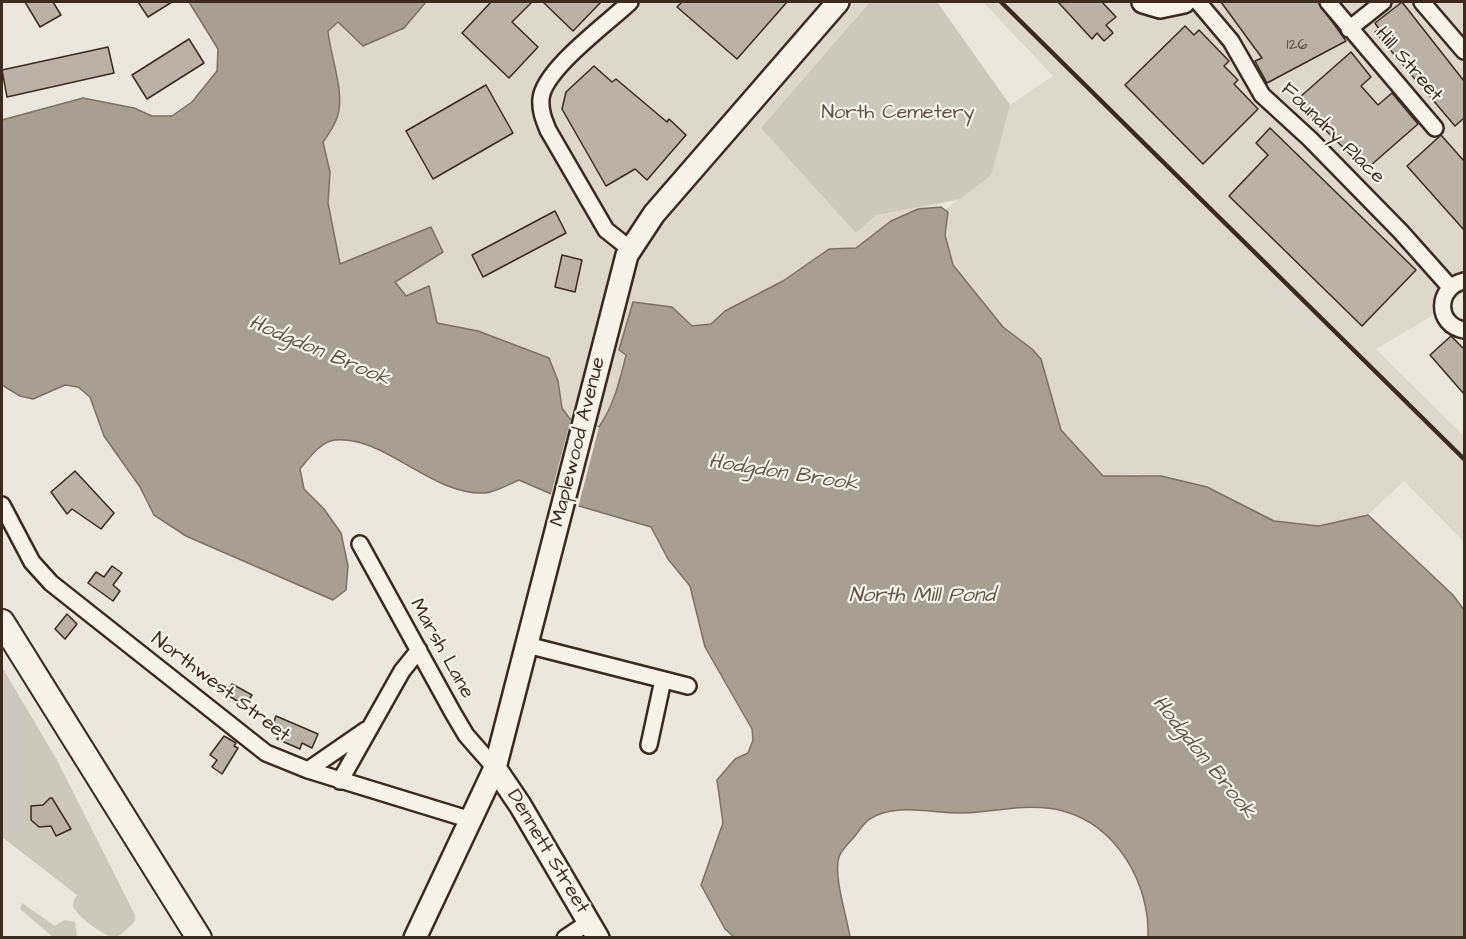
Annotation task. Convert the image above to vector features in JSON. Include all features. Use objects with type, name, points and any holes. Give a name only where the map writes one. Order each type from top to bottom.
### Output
[{"type":"main road","points":[[2,622],[199,938]]},
{"type":"street","points":[[630,2],[569,58],[547,82],[540,98],[542,115],[606,230],[630,249]]},
{"type":"street","name":"Maplewood Avenue","points":[[415,938],[495,768],[622,269],[630,249],[661,206],[838,2]]},
{"type":"street","points":[[1151,4],[1184,2]]},
{"type":"street","name":"Foundry Place","points":[[1198,2],[1231,41],[1262,95],[1457,284],[1445,294],[1442,310],[1451,325],[1464,330]]},
{"type":"street","name":"Hill Street","points":[[1328,2],[1435,128]]},
{"type":"street","points":[[1349,29],[1383,2]]},
{"type":"street","points":[[1422,2],[1464,51]]},
{"type":"street","name":"Northwest Street","points":[[2,505],[32,562],[51,583],[248,741],[266,753],[308,770],[471,820]]},
{"type":"street","name":"Marsh Lane","points":[[360,544],[466,735],[495,768]]},
{"type":"street","points":[[527,645],[688,686]]},
{"type":"street","points":[[340,781],[402,671],[419,650]]},
{"type":"street","points":[[649,745],[663,680]]},
{"type":"street","points":[[308,770],[370,727]]},
{"type":"street","name":"Dennett Street","points":[[495,768],[520,805],[593,930]]},
{"type":"street","points":[[565,938],[593,930]]},
{"type":"shaded area","points":[[426,2],[937,2],[1010,105],[1053,76],[983,2],[1464,2],[1464,292],[1442,310],[1376,349],[1464,436],[1464,542],[1404,481],[1368,515],[1319,526],[1274,521],[1232,499],[1138,474],[1103,476],[1061,430],[1041,359],[1032,349],[1003,327],[953,265],[945,235],[948,218],[946,209],[958,200],[918,209],[899,218],[856,248],[829,249],[783,281],[725,311],[711,324],[692,326],[672,307],[633,302],[618,387],[608,414],[599,427],[570,419],[562,408],[558,381],[478,331],[437,323],[406,297],[395,282],[442,252],[367,255],[340,265],[328,203],[330,172],[323,142],[338,117],[338,82],[329,48],[328,30],[338,22],[352,38],[417,12]]},
{"type":"green space","name":"North Cemetery","points":[[870,2],[937,2],[1010,105],[991,175],[960,199],[876,215],[856,233],[761,128]]},
{"type":"green space","points":[[2,667],[57,760],[135,915],[135,921],[116,937],[106,935],[87,922],[73,906],[77,895],[2,837]]},
{"type":"green space","points":[[22,903],[55,926],[64,920],[75,922],[77,937],[53,937],[20,909]]},
{"type":"water","name":"North Mill Pond","points":[[189,2],[426,2],[404,28],[363,46],[338,22],[328,31],[340,98],[337,118],[323,142],[330,172],[328,203],[340,264],[431,227],[443,252],[395,282],[406,296],[429,286],[437,323],[478,331],[549,358],[558,381],[562,408],[570,419],[599,427],[609,410],[626,355],[619,350],[633,302],[672,307],[692,326],[711,324],[725,311],[783,281],[829,249],[856,248],[891,221],[918,209],[941,207],[948,212],[945,235],[953,265],[1003,327],[1032,349],[1041,359],[1061,430],[1103,476],[1161,476],[1207,487],[1274,521],[1319,526],[1368,515],[1453,595],[1464,610],[1464,937],[1148,937],[1143,897],[1127,860],[1115,844],[1083,819],[1063,811],[1039,807],[964,813],[903,810],[880,814],[866,822],[839,857],[839,885],[850,937],[734,937],[725,929],[701,885],[723,823],[717,780],[735,759],[748,753],[753,740],[752,729],[705,647],[690,586],[668,559],[651,527],[579,506],[519,480],[498,490],[485,493],[465,491],[446,485],[372,447],[353,441],[330,441],[320,447],[300,469],[304,489],[324,509],[341,533],[348,566],[346,590],[333,600],[186,536],[154,515],[140,487],[104,436],[90,397],[78,387],[65,385],[33,399],[20,396],[2,385],[2,120],[83,98],[134,108],[152,116],[172,116],[192,102],[217,71],[218,49]]},
{"type":"pier","points":[[571,419],[599,427],[578,508],[550,498]]},
{"type":"building","points":[[25,2],[53,2],[61,15],[40,27]]},
{"type":"building","points":[[138,2],[172,2],[148,17]]},
{"type":"building","points":[[491,2],[532,2],[512,22],[538,47],[509,78],[462,33]]},
{"type":"building","points":[[543,2],[601,2],[573,31]]},
{"type":"building","points":[[682,2],[787,2],[737,59],[677,7]]},
{"type":"building","points":[[1058,2],[1102,2],[1116,17],[1106,25],[1113,33],[1104,41],[1097,33],[1092,39]]},
{"type":"building","points":[[1221,2],[1318,2],[1346,41],[1267,83],[1255,61],[1262,58]]},
{"type":"building","points":[[1402,2],[1464,81],[1464,118],[1455,126],[1375,32],[1379,29],[1375,23]]},
{"type":"building","points":[[1185,26],[1194,35],[1199,30],[1229,61],[1224,66],[1238,80],[1234,84],[1258,109],[1203,164],[1125,85]]},
{"type":"building","points":[[189,39],[204,63],[147,99],[132,75]]},
{"type":"building","points":[[108,47],[114,73],[7,97],[2,70]]},
{"type":"building","points":[[1351,52],[1371,77],[1361,86],[1378,105],[1392,93],[1418,124],[1370,166],[1365,160],[1360,164],[1299,104],[1300,97]]},
{"type":"building","points":[[594,66],[612,82],[616,79],[667,122],[669,119],[686,135],[647,180],[635,169],[606,186],[562,109],[566,92]]},
{"type":"building","points":[[486,85],[513,133],[433,179],[406,131]]},
{"type":"building","points":[[1270,128],[1416,270],[1362,326],[1229,196],[1268,155],[1256,143]]},
{"type":"building","points":[[1441,135],[1464,161],[1464,230],[1407,166]]},
{"type":"building","points":[[555,211],[566,233],[483,277],[472,255]]},
{"type":"building","points":[[562,255],[582,260],[575,292],[555,287]]},
{"type":"building","points":[[1451,336],[1464,349],[1464,394],[1430,355]]},
{"type":"building","points":[[75,471],[114,513],[101,529],[72,509],[67,514],[51,492]]},
{"type":"building","points":[[112,566],[122,573],[113,585],[120,591],[113,601],[88,583],[96,572],[104,577]]},
{"type":"building","points":[[67,614],[77,624],[65,639],[55,629]]},
{"type":"building","points":[[232,684],[252,695],[245,706],[226,694]]},
{"type":"building","points":[[276,716],[318,734],[312,748],[302,743],[300,749],[277,739],[281,731],[272,727]]},
{"type":"building","points":[[224,736],[236,743],[234,746],[238,748],[222,774],[212,767],[217,760],[210,755]]},
{"type":"building","points":[[50,798],[71,829],[56,836],[51,826],[39,827],[31,820],[31,806],[43,805]]},
{"type":"railway","points":[[1001,2],[1464,459]]},
{"type":"water label","name":"Hodgdon Brook","points":[[319,352]]},
{"type":"water label","name":"Hodgdon Brook","points":[[783,474]]},
{"type":"water label","name":"Hodgdon Brook","points":[[1203,758]]}]
